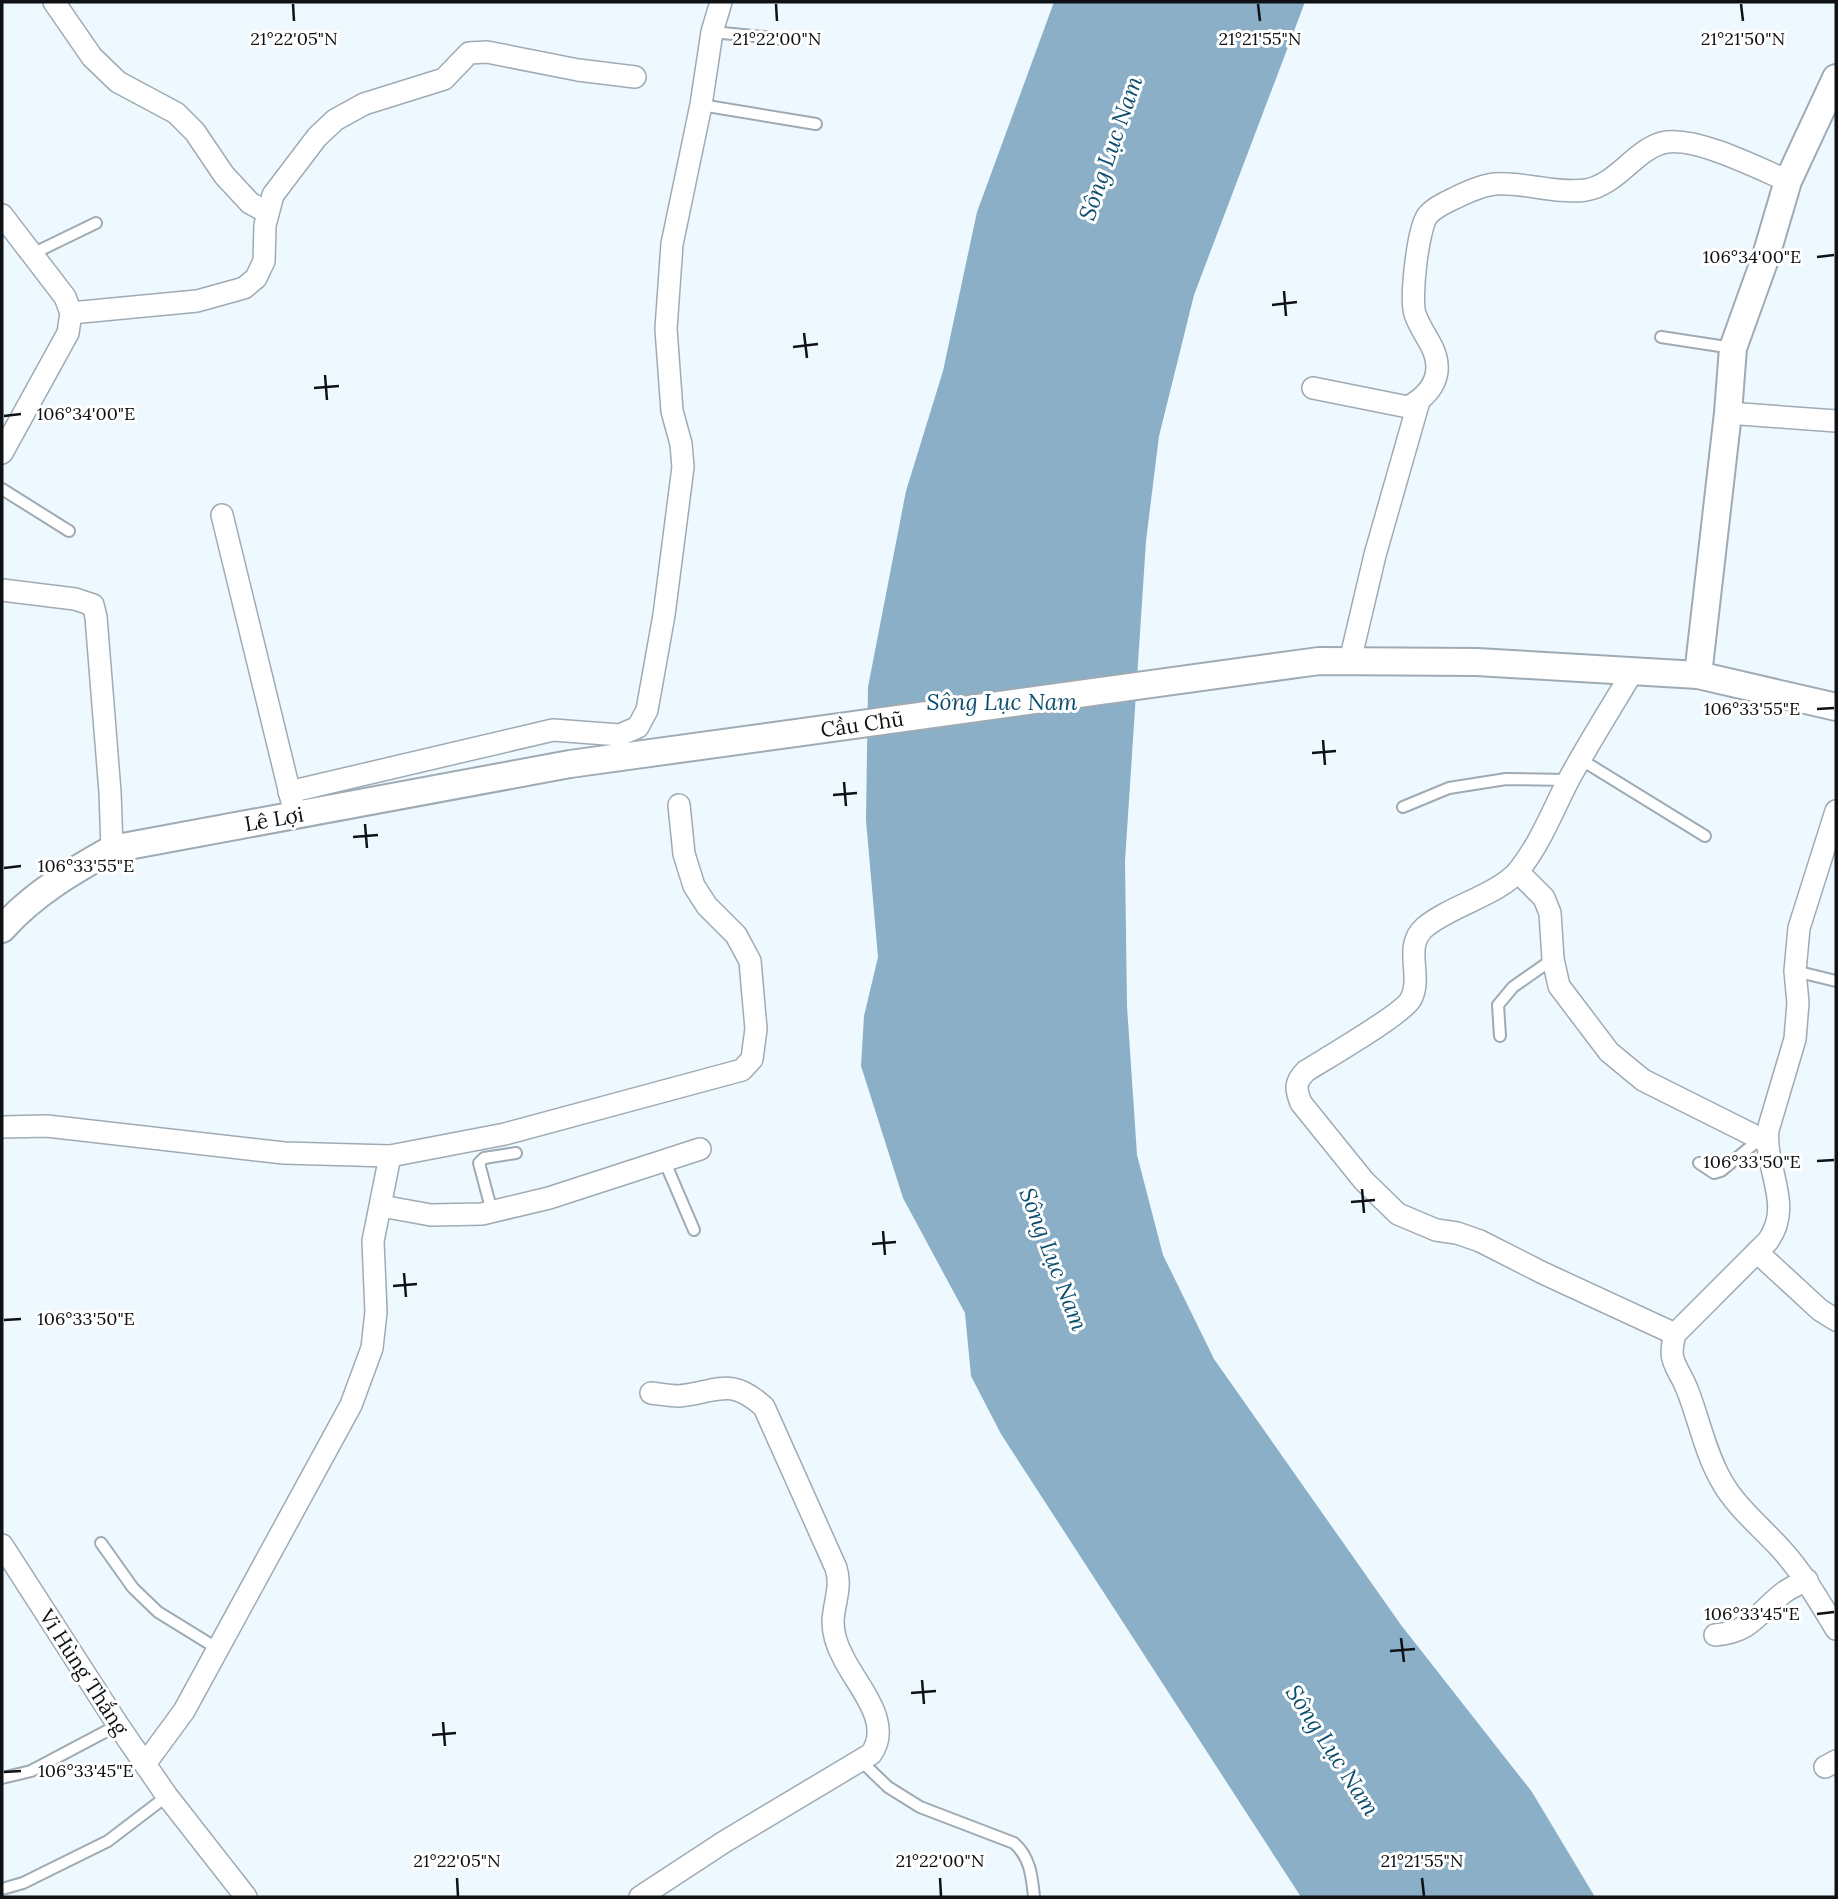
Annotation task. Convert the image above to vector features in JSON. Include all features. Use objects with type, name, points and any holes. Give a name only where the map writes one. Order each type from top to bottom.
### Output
[{"type":"street","points":[[54,2],[92,57],[118,82],[176,113],[195,132],[224,174],[250,203],[268,213]]},
{"type":"street","points":[[222,515],[292,804],[553,730],[620,736],[638,727],[647,710],[664,615],[683,467],[673,411],[666,329],[672,244],[701,105],[712,32],[721,2]]},
{"type":"street","points":[[71,313],[197,301],[244,288],[256,278],[264,261],[265,225],[273,195],[317,137],[335,120],[364,104],[444,79],[469,53],[487,52],[578,70],[635,77]]},
{"type":"street","points":[[1698,675],[1733,348],[1765,259],[1788,181],[1835,87]]},
{"type":"street","points":[[1313,388],[1408,407],[1419,401],[1435,383],[1437,370],[1433,349],[1413,310],[1420,235],[1427,216],[1440,205],[1493,184],[1566,191],[1587,190],[1607,183],[1647,151],[1665,142],[1683,143],[1726,155],[1788,181]]},
{"type":"street","points":[[2,215],[65,298],[71,313],[68,333],[2,453]]},
{"type":"street","points":[[1350,661],[1375,555],[1419,401]]},
{"type":"street","points":[[1728,413],[1836,421]]},
{"type":"street","points":[[2,590],[75,599],[93,605],[110,792],[111,849]]},
{"type":"street","name":"Cầu Chũ","points":[[570,764],[1319,661],[1476,662],[1698,675],[1836,706]]},
{"type":"street","points":[[1633,671],[1580,759],[1518,872],[1423,929],[1415,942],[1415,989],[1410,1001],[1306,1071],[1297,1081],[1296,1090],[1301,1103],[1364,1181],[1398,1214],[1436,1230],[1457,1233],[1480,1241],[1675,1334]]},
{"type":"street","name":"Lê Lợi","points":[[2,929],[28,903],[66,874],[111,849],[292,804],[570,764]]},
{"type":"street","points":[[2,1127],[47,1126],[284,1153],[390,1156],[505,1134],[742,1070],[752,1059],[756,1029],[750,961],[736,935],[707,906],[694,886],[684,854],[679,806]]},
{"type":"street","points":[[1836,811],[1799,928],[1795,971],[1798,1003],[1795,1039],[1764,1141],[1780,1212],[1776,1229],[1757,1252],[1675,1334],[1671,1350],[1674,1367],[1686,1387],[1721,1480],[1807,1580],[1836,1629]]},
{"type":"street","points":[[1518,872],[1545,898],[1550,913],[1553,960],[1559,986],[1599,1040],[1626,1067],[1665,1091],[1764,1141]]},
{"type":"street","points":[[380,1206],[431,1215],[492,1212],[549,1198],[700,1149]]},
{"type":"street","points":[[145,1764],[184,1711],[355,1393],[372,1348],[376,1312],[373,1241],[390,1156]]},
{"type":"street","points":[[1757,1252],[1820,1310],[1836,1320]]},
{"type":"street","points":[[640,1897],[724,1842],[871,1754],[877,1746],[878,1734],[872,1706],[842,1656],[834,1633],[833,1621],[839,1585],[836,1568],[764,1407],[739,1390],[709,1389],[678,1396],[651,1393]]},
{"type":"street","name":"Vi Hùng Thắng","points":[[2,1545],[167,1796],[246,1897]]},
{"type":"street","points":[[1715,1635],[1734,1634],[1756,1619],[1783,1592],[1807,1580]]},
{"type":"lane","points":[[712,32],[784,39]]},
{"type":"lane","points":[[701,105],[816,124]]},
{"type":"lane","points":[[32,254],[96,223]]},
{"type":"lane","points":[[1661,337],[1733,348]]},
{"type":"lane","points":[[2,489],[69,531]]},
{"type":"lane","points":[[1580,759],[1705,836]]},
{"type":"lane","points":[[1403,807],[1449,788],[1494,780],[1569,780]]},
{"type":"lane","points":[[1500,1036],[1498,1005],[1513,987],[1553,960]]},
{"type":"lane","points":[[1795,971],[1836,981]]},
{"type":"lane","points":[[1699,1163],[1714,1173],[1721,1171],[1764,1141]]},
{"type":"lane","points":[[492,1212],[479,1163],[484,1158],[516,1153]]},
{"type":"lane","points":[[664,1160],[694,1230]]},
{"type":"lane","points":[[101,1544],[133,1588],[158,1612],[218,1649]]},
{"type":"lane","points":[[2,1778],[31,1771],[118,1725]]},
{"type":"lane","points":[[860,1760],[888,1787],[920,1807],[1014,1843],[1023,1851],[1032,1874],[1034,1897]]},
{"type":"lane","points":[[2,1889],[23,1883],[108,1841],[167,1796]]},
{"type":"water","name":"Sông Lục Nam","points":[[1054,2],[1305,2],[1194,295],[1159,436],[1146,541],[1125,861],[1127,1006],[1137,1155],[1163,1255],[1214,1359],[1401,1625],[1532,1792],[1595,1897],[1301,1897],[1001,1434],[971,1376],[965,1313],[903,1198],[861,1066],[864,1016],[878,957],[866,820],[868,687],[906,491],[943,371],[977,212]]}]
